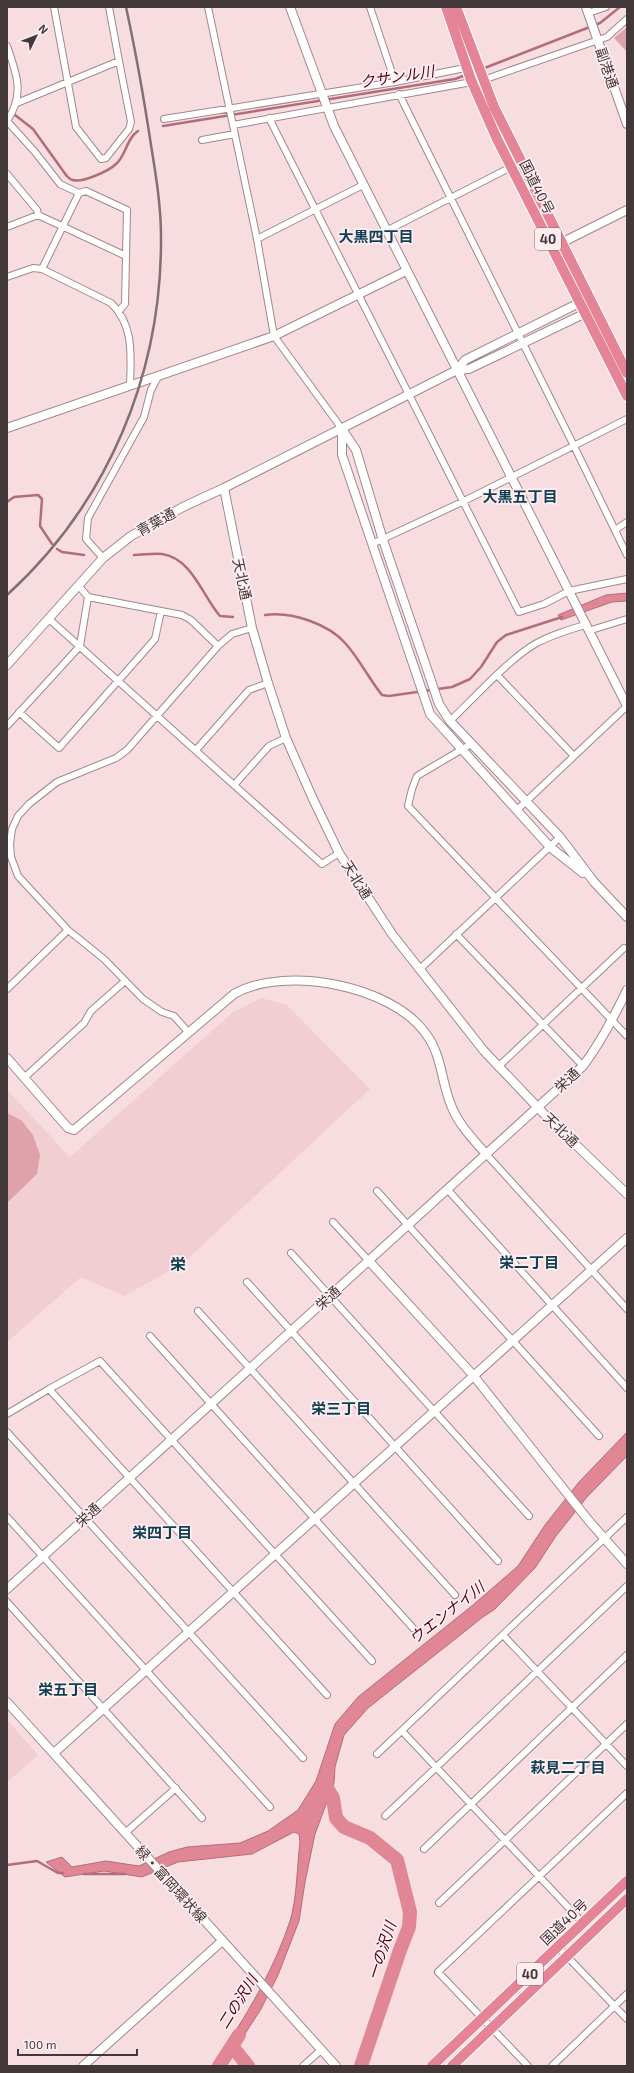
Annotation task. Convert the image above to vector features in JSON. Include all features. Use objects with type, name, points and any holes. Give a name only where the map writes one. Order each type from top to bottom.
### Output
[{"type":"highway","name":"国道40号","points":[[446,7],[475,74],[511,167],[590,311],[627,373]]},
{"type":"highway","name":"国道40号","points":[[456,7],[475,74],[561,243],[584,300]]},
{"type":"highway","name":"国道40号","points":[[590,311],[627,396]]},
{"type":"highway","name":"国道40号","points":[[432,2066],[627,1881]]},
{"type":"highway","name":"国道40号","points":[[452,2066],[627,1899]]},
{"type":"street","points":[[54,7],[76,127],[101,159],[106,158],[129,129],[131,122],[109,7]]},
{"type":"street","points":[[208,7],[233,124],[274,336],[356,450],[383,540],[437,698],[450,721],[560,837],[594,882],[627,917]]},
{"type":"street","points":[[290,7],[325,101],[363,185],[585,626],[627,706],[517,810]]},
{"type":"street","points":[[370,7],[395,82]]},
{"type":"street","points":[[588,13],[606,7]]},
{"type":"street","name":"副港通","points":[[588,13],[627,124]]},
{"type":"street","points":[[164,119],[230,110],[399,94],[475,74],[596,37],[607,37],[627,20]]},
{"type":"street","points":[[7,46],[16,74],[18,88],[17,103],[7,121],[35,152],[60,184],[79,193],[86,191],[127,210],[125,304],[119,311]]},
{"type":"street","points":[[17,103],[119,61]]},
{"type":"street","points":[[233,124],[269,118],[395,82],[475,74]]},
{"type":"street","points":[[399,94],[450,199],[523,342],[627,555]]},
{"type":"street","points":[[269,118],[462,502],[520,612],[570,595],[627,579]]},
{"type":"street","points":[[202,140],[235,134]]},
{"type":"street","points":[[386,231],[521,162]]},
{"type":"street","points":[[8,178],[37,210],[38,215]]},
{"type":"street","points":[[256,239],[363,185]]},
{"type":"street","points":[[42,269],[79,193]]},
{"type":"street","points":[[561,243],[627,210]]},
{"type":"street","points":[[7,227],[38,215],[126,256]]},
{"type":"street","points":[[7,277],[33,268],[42,269],[110,303],[119,311],[125,321],[129,336],[130,385]]},
{"type":"street","points":[[7,428],[274,336],[406,271]]},
{"type":"street","points":[[457,370],[465,360],[584,300]]},
{"type":"street","points":[[457,370],[469,369],[590,311]]},
{"type":"street","name":"青葉通","points":[[7,665],[103,558],[131,536],[182,507],[224,488],[457,370]]},
{"type":"street","points":[[103,558],[86,539],[88,518],[144,417],[151,390],[159,375]]},
{"type":"street","points":[[372,544],[511,478],[627,418]]},
{"type":"street","points":[[342,429],[342,455],[418,684],[425,703],[436,723],[550,847],[594,882]]},
{"type":"street","name":"天北通","points":[[224,488],[252,628],[268,683],[286,738],[339,853],[385,923],[470,1035],[537,1108],[627,1194]]},
{"type":"street","points":[[615,530],[627,522]]},
{"type":"street","points":[[78,585],[88,597],[182,615],[191,620],[218,646]]},
{"type":"street","points":[[7,726],[80,646],[88,597]]},
{"type":"street","points":[[19,712],[59,748],[155,639],[161,611]]},
{"type":"street","points":[[49,619],[117,681],[235,784],[322,864],[339,853]]},
{"type":"street","points":[[450,721],[534,645],[561,632],[585,626],[627,619]]},
{"type":"street","points":[[189,1033],[174,1016],[150,1005],[104,959],[68,930],[18,876],[11,857],[10,844],[12,829],[18,816],[44,791],[57,782],[116,758],[127,750],[218,646],[232,634],[252,628]]},
{"type":"street","points":[[498,676],[574,756]]},
{"type":"street","points":[[196,750],[249,690],[268,683]]},
{"type":"street","points":[[235,784],[269,746],[286,738]]},
{"type":"street","points":[[472,744],[418,776],[412,789],[408,806],[627,1036]]},
{"type":"street","points":[[420,969],[560,837]]},
{"type":"street","points":[[7,989],[68,930]]},
{"type":"street","points":[[456,934],[583,1066]]},
{"type":"street","points":[[498,1067],[624,948]]},
{"type":"street","points":[[24,1078],[84,1023],[91,1011],[125,981]]},
{"type":"street","points":[[7,1058],[68,1128],[74,1130],[234,994],[253,985],[278,982],[315,981],[343,986],[369,995],[397,1008],[414,1019],[426,1033],[435,1048],[451,1106],[468,1134],[627,1309]]},
{"type":"street","name":"栄通","points":[[7,1589],[583,1066],[613,1021],[627,990]]},
{"type":"street","points":[[447,1190],[627,1388]]},
{"type":"street","points":[[377,1191],[599,1436]]},
{"type":"street","points":[[333,1222],[473,1375],[559,1482],[588,1521],[627,1564]]},
{"type":"street","points":[[54,1753],[627,1238]]},
{"type":"street","points":[[291,1253],[529,1516]]},
{"type":"street","points":[[247,1282],[498,1561]]},
{"type":"street","points":[[198,1311],[456,1595]]},
{"type":"street","points":[[150,1336],[413,1628]]},
{"type":"street","points":[[7,1414],[49,1389],[100,1362],[172,1439],[372,1661]]},
{"type":"street","points":[[49,1389],[326,1695]]},
{"type":"street","points":[[7,1432],[303,1758]]},
{"type":"street","points":[[7,1517],[270,1807]]},
{"type":"street","points":[[377,1754],[627,1517]]},
{"type":"street","points":[[385,1816],[627,1586]]},
{"type":"street","points":[[7,1602],[202,1818]]},
{"type":"street","points":[[503,1635],[627,1766]]},
{"type":"street","points":[[424,1848],[627,1655]]},
{"type":"street","name":"緑・富岡環状線","points":[[7,1702],[221,1942],[336,2066]]},
{"type":"street","points":[[439,1903],[627,1724]]},
{"type":"street","points":[[402,1731],[583,1923]]},
{"type":"street","points":[[125,1833],[176,1788]]},
{"type":"street","points":[[528,2066],[438,1972],[627,1792]]},
{"type":"street","points":[[84,2066],[221,1942]]},
{"type":"street","points":[[558,1947],[627,2019]]},
{"type":"street","points":[[552,2066],[627,1994]]},
{"type":"street","points":[[303,2066],[321,2050]]},
{"type":"shaded area","points":[[627,27],[627,52],[614,38]]},
{"type":"shaded area","points":[[627,593],[627,601],[612,602],[561,620],[558,615],[606,595]]},
{"type":"shaded area","points":[[261,998],[287,1005],[370,1089],[182,1264],[124,1296],[81,1277],[7,1342],[7,1090],[70,1157],[232,1013]]},
{"type":"shaded area","points":[[7,1113],[21,1120],[33,1135],[40,1155],[37,1174],[7,1203]]},
{"type":"shaded area","points":[[627,1432],[627,1456],[587,1497],[556,1536],[535,1568],[495,1609],[368,1708],[344,1735],[335,1767],[334,1783],[315,1834],[299,1921],[278,1975],[261,2009],[232,2054],[226,2046],[245,2016],[270,1970],[290,1921],[295,1893],[300,1842],[299,1834],[294,1832],[252,1854],[178,1862],[142,1877],[104,1871],[65,1877],[46,1862],[62,1857],[72,1867],[106,1861],[139,1866],[169,1852],[187,1847],[240,1843],[268,1831],[298,1810],[316,1781],[335,1724],[358,1697],[473,1605],[518,1566],[545,1525],[579,1482]]},
{"type":"shaded area","points":[[7,1720],[38,1755],[7,1782]]},
{"type":"waterway","name":"クサンル川","points":[[482,69],[600,23],[620,7]]},
{"type":"waterway","name":"クサンル川","points":[[163,126],[455,79],[466,75]]},
{"type":"waterway","name":"クサンル川","points":[[15,115],[33,129],[66,175],[72,180],[83,180],[113,167],[122,157],[131,138],[138,131]]},
{"type":"waterway","points":[[7,502],[14,497],[38,495],[42,499],[40,526],[52,544]]},
{"type":"waterway","points":[[57,549],[62,552],[84,555]]},
{"type":"waterway","points":[[134,555],[162,554],[172,557],[189,570],[220,616],[233,617]]},
{"type":"waterway","points":[[265,615],[275,614],[298,617],[309,620],[330,630],[351,650],[382,695],[389,696],[452,687],[470,679],[481,667],[497,642],[506,635],[562,617]]},
{"type":"waterway","name":"一の沢川","points":[[324,1783],[333,1798],[336,1818],[344,1827],[370,1838],[397,1860],[410,1912],[409,1927],[361,2066]]},
{"type":"waterway","name":"ウエンナイ川","points":[[7,1865],[37,1861],[58,1873],[63,1873]]},
{"type":"waterway","name":"ウエンナイ川","points":[[84,1874],[125,1874]]},
{"type":"waterway","name":"二の沢川","points":[[219,2066],[239,2035]]},
{"type":"waterway","name":"一の沢川","points":[[232,2046],[248,2066]]},
{"type":"railway","points":[[7,595],[43,559],[74,519],[100,477],[122,432],[139,386],[152,337],[159,288],[161,237],[160,214],[146,110],[126,7]]},
{"type":"district","name":"大黒四丁目","points":[[376,237]]},
{"type":"district","name":"大黒五丁目","points":[[520,497]]},
{"type":"district","name":"栄二丁目","points":[[529,1263]]},
{"type":"district","name":"栄","points":[[178,1264]]},
{"type":"district","name":"栄三丁目","points":[[341,1409]]},
{"type":"district","name":"栄四丁目","points":[[162,1533]]},
{"type":"district","name":"栄五丁目","points":[[68,1690]]},
{"type":"district","name":"萩見二丁目","points":[[568,1768]]}]
